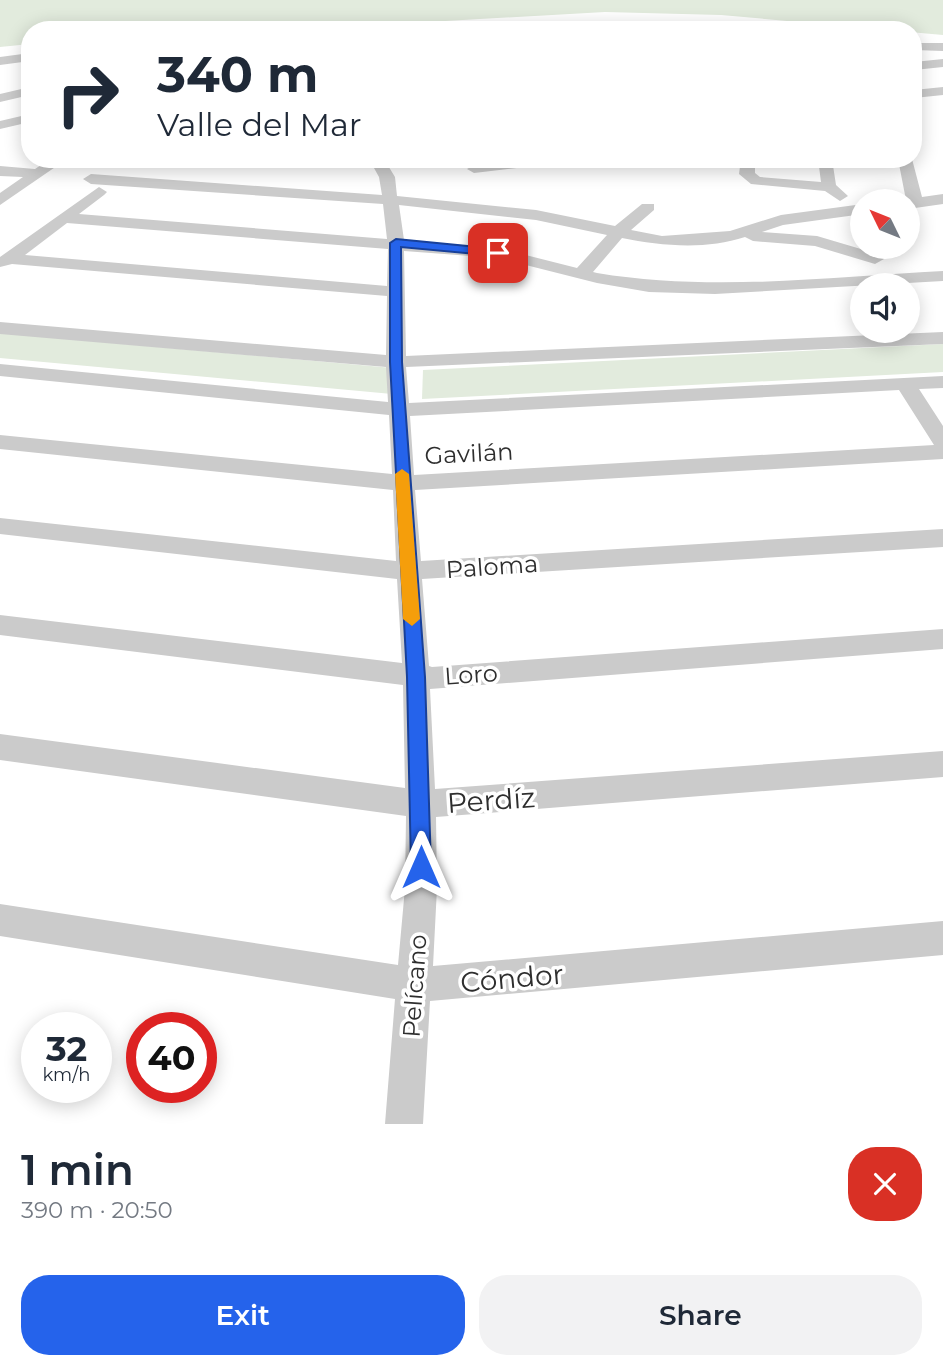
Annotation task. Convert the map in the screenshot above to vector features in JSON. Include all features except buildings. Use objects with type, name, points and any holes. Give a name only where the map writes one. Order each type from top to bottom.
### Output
[{"type":"street","points":[[922,47],[943,47]]},
{"type":"street","points":[[0,55],[21,53]]},
{"type":"street","points":[[0,61],[21,58]]},
{"type":"street","points":[[922,64],[943,63]]},
{"type":"street","points":[[922,93],[943,91]]},
{"type":"street","points":[[0,98],[21,93]]},
{"type":"street","points":[[0,125],[21,120]]},
{"type":"street","points":[[0,134],[20,135]]},
{"type":"street","points":[[0,200],[46,168]]},
{"type":"street","name":"Pelícano","points":[[381,168],[387,177],[396,243],[396,362],[416,677],[421,804],[421,888],[404,1124]]},
{"type":"street","points":[[387,177],[392,168]]},
{"type":"street","points":[[474,169],[483,168]]},
{"type":"street","points":[[747,168],[747,174],[752,180],[829,187],[850,203]]},
{"type":"street","points":[[826,168],[829,187]]},
{"type":"street","points":[[906,168],[909,189]]},
{"type":"street","points":[[0,171],[36,174]]},
{"type":"street","points":[[5,262],[63,218],[95,186],[114,181],[462,205],[536,215],[662,241],[774,230],[850,212]]},
{"type":"street","points":[[920,203],[943,199]]},
{"type":"street","points":[[581,274],[617,233],[648,207]]},
{"type":"street","points":[[63,218],[498,253],[581,274],[639,285],[681,289],[850,281]]},
{"type":"street","points":[[774,230],[850,248]]},
{"type":"street","points":[[5,262],[398,292]]},
{"type":"street","points":[[920,277],[943,276]]},
{"type":"street","points":[[0,328],[396,362],[943,338]]},
{"type":"street","points":[[0,370],[400,410],[943,382]]},
{"type":"street","points":[[906,385],[943,443]]},
{"type":"street","name":"Gavilán","points":[[0,442],[402,483],[943,452]]},
{"type":"street","name":"Paloma","points":[[0,526],[408,571],[943,538]]},
{"type":"street","name":"Loro","points":[[0,625],[416,677],[943,639]]},
{"type":"street","name":"Perdíz","points":[[0,747],[421,804],[943,764]]},
{"type":"street","name":"Cóndor","points":[[0,920],[415,985],[943,938]]},
{"type":"shaded area","points":[[0,0],[943,0],[943,35],[922,33],[922,21],[788,21],[721,15],[605,12],[446,21],[21,21],[21,45],[0,47]]},
{"type":"shaded area","points":[[0,333],[393,368],[392,394],[0,358]]},
{"type":"shaded area","points":[[943,344],[943,372],[422,399],[423,370]]},
{"type":"slow traffic","points":[[402,474],[412,619]]},
{"type":"route","points":[[421,867],[416,677],[396,362],[396,243],[498,253]]}]
